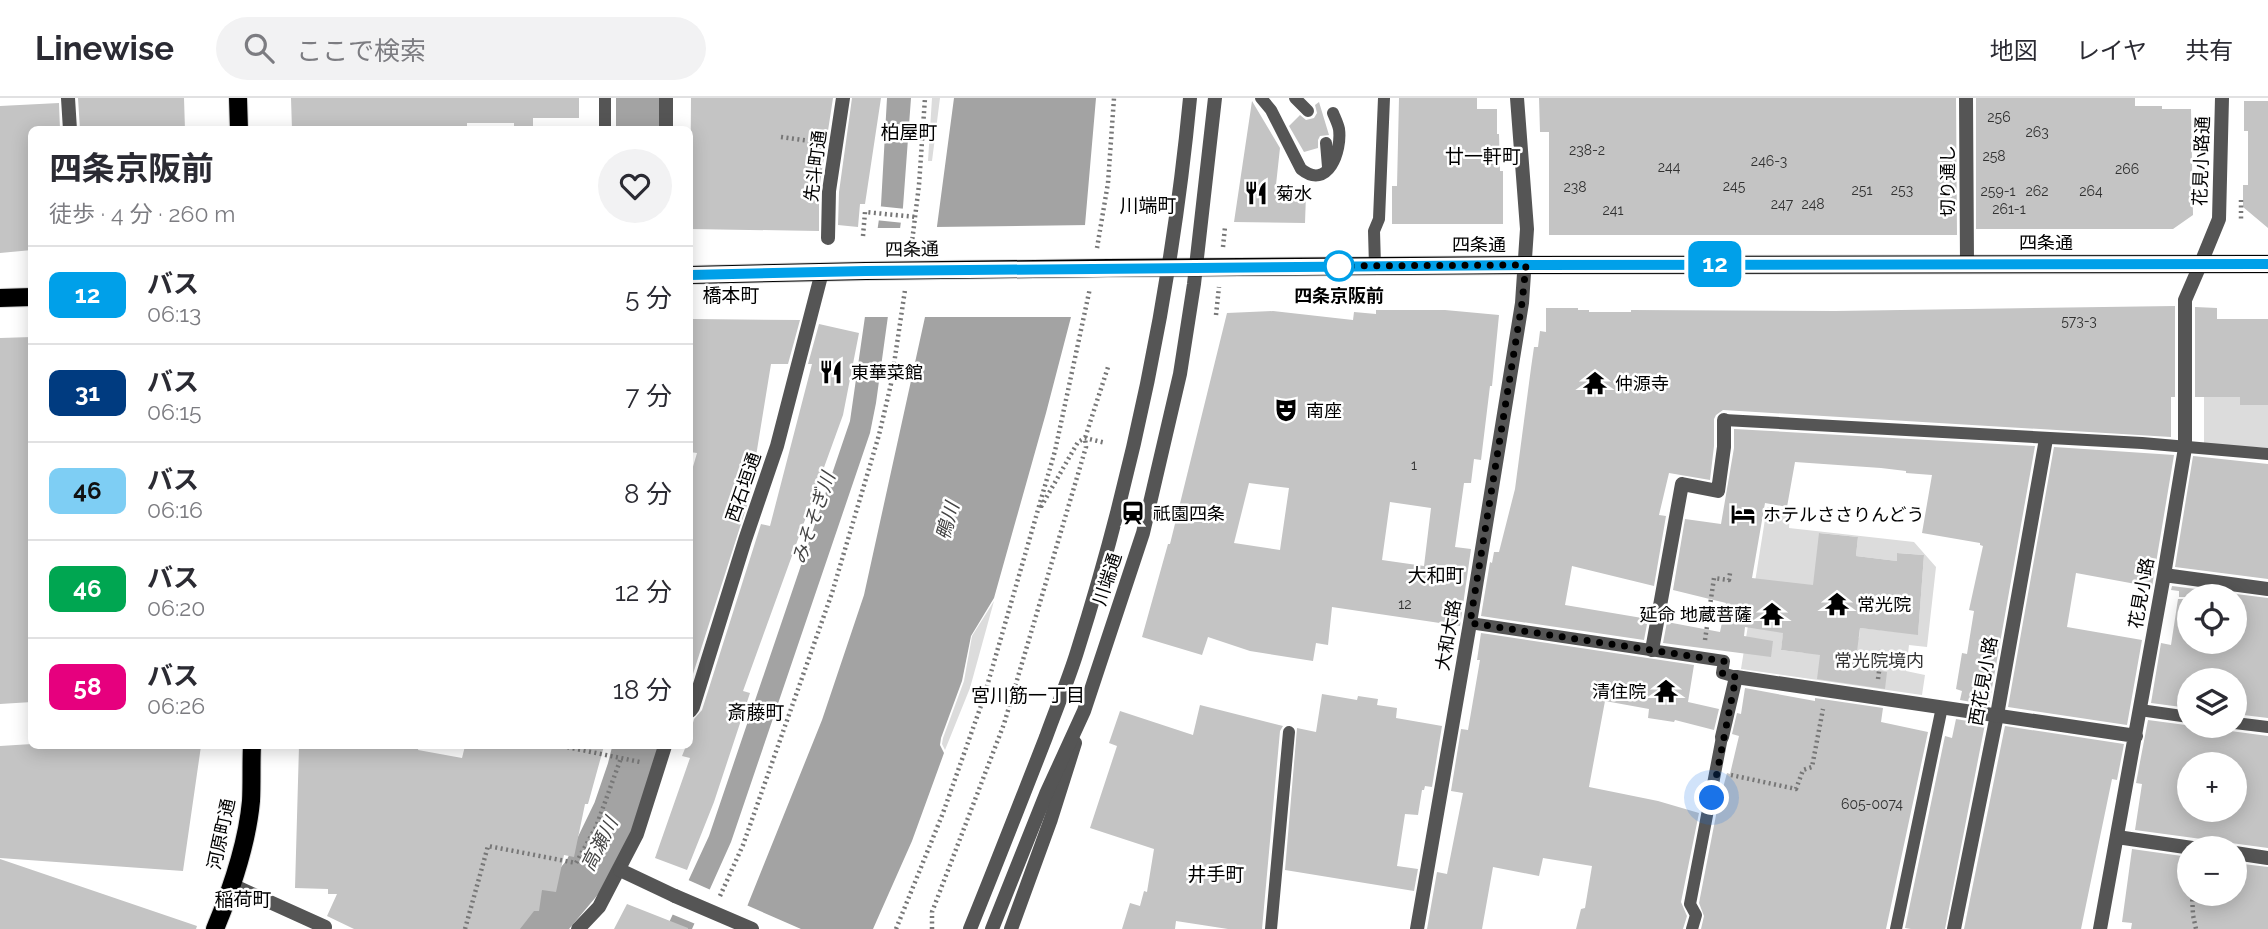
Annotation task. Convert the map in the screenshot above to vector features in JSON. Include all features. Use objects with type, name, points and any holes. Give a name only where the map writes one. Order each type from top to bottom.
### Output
[{"type":"main road","points":[[239,98],[239,126]]},
{"type":"main road","name":"四条通","points":[[693,275],[866,271],[1100,273],[1170,268],[1375,266],[2268,264]]},
{"type":"main road","points":[[0,298],[28,297]]},
{"type":"main road","name":"河原町通","points":[[215,929],[232,885],[247,825],[251,800],[252,749]]},
{"type":"street","points":[[68,98],[70,126]]},
{"type":"street","points":[[666,98],[666,126]]},
{"type":"street","name":"先斗町通","points":[[828,238],[828,191],[843,98]]},
{"type":"street","name":"川端通","points":[[970,929],[1077,654],[1124,488],[1151,370],[1170,268],[1190,98]]},
{"type":"street","name":"川端通","points":[[992,929],[1046,794],[1084,711],[1143,533],[1180,374],[1196,268],[1215,98]]},
{"type":"street","name":"大和大路","points":[[1417,929],[1522,303],[1527,229],[1517,98]]},
{"type":"street","name":"切り通し","points":[[1966,98],[1967,263]]},
{"type":"street","name":"花見小路通","points":[[2201,263],[2219,219],[2222,98]]},
{"type":"street","name":"花見小路","points":[[2100,929],[2185,448],[2185,300],[2201,263]]},
{"type":"street","name":"西石垣通","points":[[693,707],[777,446],[822,272]]},
{"type":"street","points":[[1652,650],[1682,484],[1718,491],[1724,447],[1724,420]]},
{"type":"street","name":"西花見小路","points":[[1954,929],[1997,715],[2046,439]]},
{"type":"street","points":[[2164,575],[2268,589]]},
{"type":"street","points":[[1723,737],[1736,677],[2136,736]]},
{"type":"street","points":[[1011,929],[1051,819],[1084,711]]},
{"type":"street","points":[[578,929],[599,907],[637,835],[664,749]]},
{"type":"street","points":[[2117,837],[2177,846]]},
{"type":"street","points":[[2247,855],[2268,858]]},
{"type":"street","points":[[620,870],[752,929]]},
{"type":"street","points":[[232,885],[326,928]]},
{"type":"lane","points":[[605,98],[605,126]]},
{"type":"lane","points":[[1261,98],[1301,169],[1315,177],[1328,171],[1336,155],[1339,128],[1333,113]]},
{"type":"lane","points":[[1295,98],[1308,111]]},
{"type":"lane","points":[[1375,266],[1374,231],[1379,219],[1384,98]]},
{"type":"lane","points":[[1326,144],[1328,171]]},
{"type":"lane","points":[[1724,420],[2142,443],[2268,454]]},
{"type":"lane","points":[[1470,623],[1724,661],[1722,673],[1736,677]]},
{"type":"lane","points":[[1896,929],[1942,707]]},
{"type":"lane","points":[[2140,710],[2177,715]]},
{"type":"lane","points":[[2247,724],[2268,727]]},
{"type":"lane","points":[[1271,929],[1289,732]]},
{"type":"lane","points":[[1692,929],[1696,915],[1690,904],[1723,737]]},
{"type":"path","points":[[910,255],[916,217],[925,98]]},
{"type":"path","points":[[1097,251],[1108,183],[1114,98]]},
{"type":"path","points":[[781,137],[836,145]]},
{"type":"path","points":[[863,236],[865,212],[916,217]]},
{"type":"path","points":[[896,929],[943,813],[983,701],[1038,513],[1085,318],[1100,273]]},
{"type":"path","points":[[716,905],[747,833],[832,593],[879,435],[891,384],[906,281]]},
{"type":"path","points":[[932,929],[932,912],[1004,724],[1109,364]]},
{"type":"path","points":[[1038,513],[1078,442],[1086,438],[1106,443]]},
{"type":"path","points":[[1702,658],[1714,578],[1729,580],[1730,573]]},
{"type":"path","points":[[1876,697],[1882,650]]},
{"type":"path","points":[[1717,771],[1796,789],[1803,770],[1812,767],[1827,689]]},
{"type":"path","points":[[577,749],[640,762]]},
{"type":"path","points":[[465,929],[488,846],[576,863],[596,827],[623,758]]},
{"type":"path","points":[[2193,906],[2196,929]]},
{"type":"green space","points":[[932,98],[940,98],[932,161],[928,161]]},
{"type":"green space","points":[[2204,397],[2240,397],[2240,405],[2268,405],[2268,448],[2204,444]]},
{"type":"green space","name":"常光院境内","points":[[1767,507],[1790,510],[1789,528],[1914,542],[1936,567],[1927,647],[1909,645],[1906,671],[1925,675],[1922,695],[1741,669]],"holes":[[[1820,533],[1858,537],[1856,556],[1897,561],[1898,553],[1924,555],[1918,634],[1860,628],[1859,638],[1852,637],[1805,653],[1781,650],[1784,627],[1841,583],[1817,554]]]},
{"type":"green space","points":[[994,601],[970,688],[945,750],[943,738],[964,681],[972,636]]},
{"type":"water","points":[[887,98],[911,98],[903,207],[870,433],[731,842],[692,929],[666,929],[709,836],[850,421],[881,205]]},
{"type":"water","name":"鴨川","points":[[954,98],[1096,98],[1085,225],[1071,317],[994,598],[971,636],[962,681],[941,738],[940,745],[944,753],[912,841],[873,929],[738,929],[822,720],[864,595],[925,317]]},
{"type":"pier","points":[[877,206],[906,209],[904,223],[875,220]]},
{"type":"pier","points":[[1089,225],[1074,317],[921,317],[934,227]]},
{"type":"pier","points":[[874,228],[904,228],[891,317],[862,317]]},
{"type":"pier","points":[[686,879],[713,891],[698,925],[669,913]]},
{"type":"pier","points":[[744,904],[801,929],[735,929]]},
{"type":"building","points":[[78,98],[184,98],[185,126],[80,126]]},
{"type":"building","points":[[291,98],[579,98],[579,118],[533,118],[533,126],[514,126],[514,123],[467,123],[467,126],[292,126]]},
{"type":"building","points":[[691,98],[833,98],[819,190],[819,231],[693,229],[693,126],[691,126]]},
{"type":"building","points":[[852,98],[881,98],[865,204],[860,204],[858,227],[838,225],[839,192]]},
{"type":"building","points":[[1399,98],[1477,98],[1477,109],[1497,109],[1500,171],[1503,171],[1503,224],[1392,224],[1392,186],[1397,186]]},
{"type":"building","points":[[1539,98],[1956,98],[1957,235],[1549,235],[1549,132],[1540,132]]},
{"type":"building","points":[[1976,98],[2135,98],[2135,106],[2191,109],[2193,215],[2173,229],[1976,229]]},
{"type":"building","points":[[1252,101],[1280,148],[1275,194],[1306,194],[1305,223],[1234,222]]},
{"type":"building","points":[[2244,101],[2268,101],[2268,228],[2243,207],[2243,185],[2248,185],[2248,131],[2244,131]]},
{"type":"building","points":[[1319,102],[1329,135],[1320,136],[1318,148],[1304,152],[1289,126],[1300,115],[1306,120],[1314,118],[1317,113],[1315,105]]},
{"type":"building","points":[[59,103],[60,126],[28,126],[28,250],[0,253],[0,106]]},
{"type":"building","points":[[2175,306],[2175,397],[2171,397],[2171,437],[1723,410],[1714,419],[1710,480],[1669,473],[1659,515],[1666,516],[1654,586],[1572,566],[1565,605],[1648,619],[1644,640],[1481,616],[1490,562],[1492,563],[1494,552],[1499,552],[1515,489],[1534,347],[1538,347],[1540,331],[1546,332],[1546,308],[1631,312]]},
{"type":"building","points":[[2195,307],[2217,308],[2217,319],[2268,319],[2268,405],[2240,405],[2240,397],[2195,397]]},
{"type":"building","points":[[1376,310],[1445,310],[1499,315],[1481,460],[1474,459],[1471,483],[1464,483],[1455,547],[1471,549],[1460,626],[1332,607],[1328,645],[1316,643],[1313,661],[1250,651],[1208,637],[1202,655],[1142,637],[1170,544],[1227,313],[1273,311],[1353,320],[1354,312],[1376,314]],"holes":[[[1249,483],[1289,488],[1280,550],[1234,543]],[[1390,502],[1431,508],[1424,566],[1382,560]]]},
{"type":"building","points":[[693,319],[800,320],[788,364],[771,364],[749,499],[693,674],[693,467],[697,453],[693,452]]},
{"type":"building","points":[[819,324],[859,333],[843,415],[743,691],[750,693],[714,802],[687,870],[655,858],[690,758],[682,756],[685,749],[693,749],[694,719],[702,710],[761,524],[770,526],[812,364],[808,364]]},
{"type":"building","points":[[28,337],[28,702],[0,704],[0,338]]},
{"type":"building","points":[[1734,429],[2035,446],[1989,705],[1960,700],[1962,691],[1956,689],[1962,653],[1967,654],[1974,611],[1969,610],[1983,546],[1980,543],[1922,533],[1932,475],[1881,468],[1795,462],[1787,507],[1765,503],[1752,578],[1813,585],[1819,533],[1858,537],[1856,556],[1897,561],[1897,553],[1924,555],[1918,635],[1860,628],[1855,667],[1887,672],[1885,689],[1817,679],[1820,655],[1781,650],[1783,633],[1745,627],[1744,636],[1773,641],[1771,657],[1663,643],[1667,622],[1720,632],[1726,603],[1673,590],[1685,519],[1721,524],[1734,448]]},
{"type":"building","points":[[2054,447],[2174,455],[2152,587],[2076,573],[2067,627],[2142,640],[2127,725],[2008,707]]},
{"type":"building","points":[[2193,456],[2268,464],[2268,579],[2175,567]]},
{"type":"building","points":[[2247,595],[2268,598],[2268,718],[2247,715],[2247,668],[2177,668],[2177,706],[2151,703],[2161,643],[2171,645],[2177,606],[2177,654],[2247,654]]},
{"type":"building","points":[[1481,633],[1694,665],[1688,702],[1719,709],[1714,730],[1675,720],[1648,718],[1649,709],[1605,701],[1589,787],[1658,801],[1699,813],[1681,902],[1687,916],[1683,929],[1576,929],[1581,909],[1585,908],[1592,866],[1543,858],[1539,876],[1493,867],[1482,929],[1427,929],[1437,872],[1447,874],[1463,793],[1451,791],[1461,729],[1468,730],[1480,660],[1477,660]]},
{"type":"building","points":[[1745,688],[1815,701],[1815,698],[1883,708],[1881,722],[1928,732],[1886,929],[1701,929],[1704,916],[1699,903],[1717,810],[1727,773],[1730,774],[1739,736],[1732,734],[1737,713],[1741,714]]},
{"type":"building","points":[[1322,694],[1357,700],[1358,696],[1378,699],[1377,705],[1397,708],[1396,718],[1442,726],[1432,787],[1425,786],[1422,790],[1418,815],[1405,814],[1397,866],[1418,869],[1414,891],[1285,870],[1297,728],[1316,732]]},
{"type":"building","points":[[1200,705],[1283,726],[1280,731],[1262,929],[1228,929],[1176,921],[1175,929],[1122,929],[1130,903],[1140,906],[1144,891],[1147,892],[1154,849],[1090,828],[1117,746],[1109,743],[1120,711],[1193,735]]},
{"type":"building","points":[[1956,719],[1985,724],[1945,929],[1905,928],[1945,736],[1952,738]]},
{"type":"building","points":[[2148,720],[2177,724],[2177,738],[2247,738],[2247,733],[2268,736],[2268,848],[2247,845],[2247,836],[2179,836],[2135,830],[2142,784],[2136,783]]},
{"type":"building","points":[[2005,726],[2124,744],[2117,780],[2112,779],[2081,929],[1964,929]]},
{"type":"building","points":[[28,744],[28,749],[201,749],[183,871],[0,858],[0,746]]},
{"type":"building","points":[[299,749],[418,749],[462,758],[464,749],[603,749],[588,804],[585,804],[574,857],[564,855],[556,892],[542,890],[539,911],[534,911],[520,929],[354,929],[327,916],[337,894],[328,894],[328,889],[295,888]]},
{"type":"building","points":[[2132,849],[2177,855],[2177,906],[2247,906],[2247,864],[2268,867],[2268,929],[2131,929],[2132,923],[2122,922]]},
{"type":"building","points":[[0,859],[197,926],[196,929],[0,929]]},
{"type":"building","points":[[627,904],[688,928],[688,929],[614,929]]},
{"type":"waterway","name":"高瀬川","points":[[639,98],[639,126]]},
{"type":"waterway","name":"高瀬川","points":[[539,929],[586,873],[616,811],[635,749]]},
{"type":"bus line","name":"12","points":[[693,275],[1526,265],[2268,264]]},
{"type":"place","name":"菊水","points":[[1256,193]]},
{"type":"place","name":"四条京阪前","points":[[1339,266]]},
{"type":"place","name":"東華菜館","points":[[831,372]]},
{"type":"place","name":"仲源寺","points":[[1595,383]]},
{"type":"place","name":"南座","points":[[1286,410]]},
{"type":"place","name":"祇園四条","points":[[1133,513]]},
{"type":"place","name":"ホテルささりんどう","points":[[1743,514]]},
{"type":"place","name":"常光院","points":[[1837,604]]},
{"type":"place","name":"延命 地蔵菩薩","points":[[1772,614]]},
{"type":"place","name":"清住院","points":[[1666,691]]},
{"type":"district","name":"柏屋町","points":[[909,132]]},
{"type":"district","name":"廿一軒町","points":[[1483,156]]},
{"type":"district","name":"川端町","points":[[1148,205]]},
{"type":"district","name":"橋本町","points":[[731,295]]},
{"type":"district","name":"大和町","points":[[1436,575]]},
{"type":"district","name":"宮川筋一丁目","points":[[1028,695]]},
{"type":"district","name":"斎藤町","points":[[756,712]]},
{"type":"district","name":"井手町","points":[[1216,874]]},
{"type":"district","name":"稲荷町","points":[[243,899]]},
{"type":"route","points":[[1339,266],[1526,265],[1470,623],[1724,661],[1722,673],[1736,677],[1712,798]]},
{"type":"water label","name":"みそそぎ川","points":[[813,518]]}]
